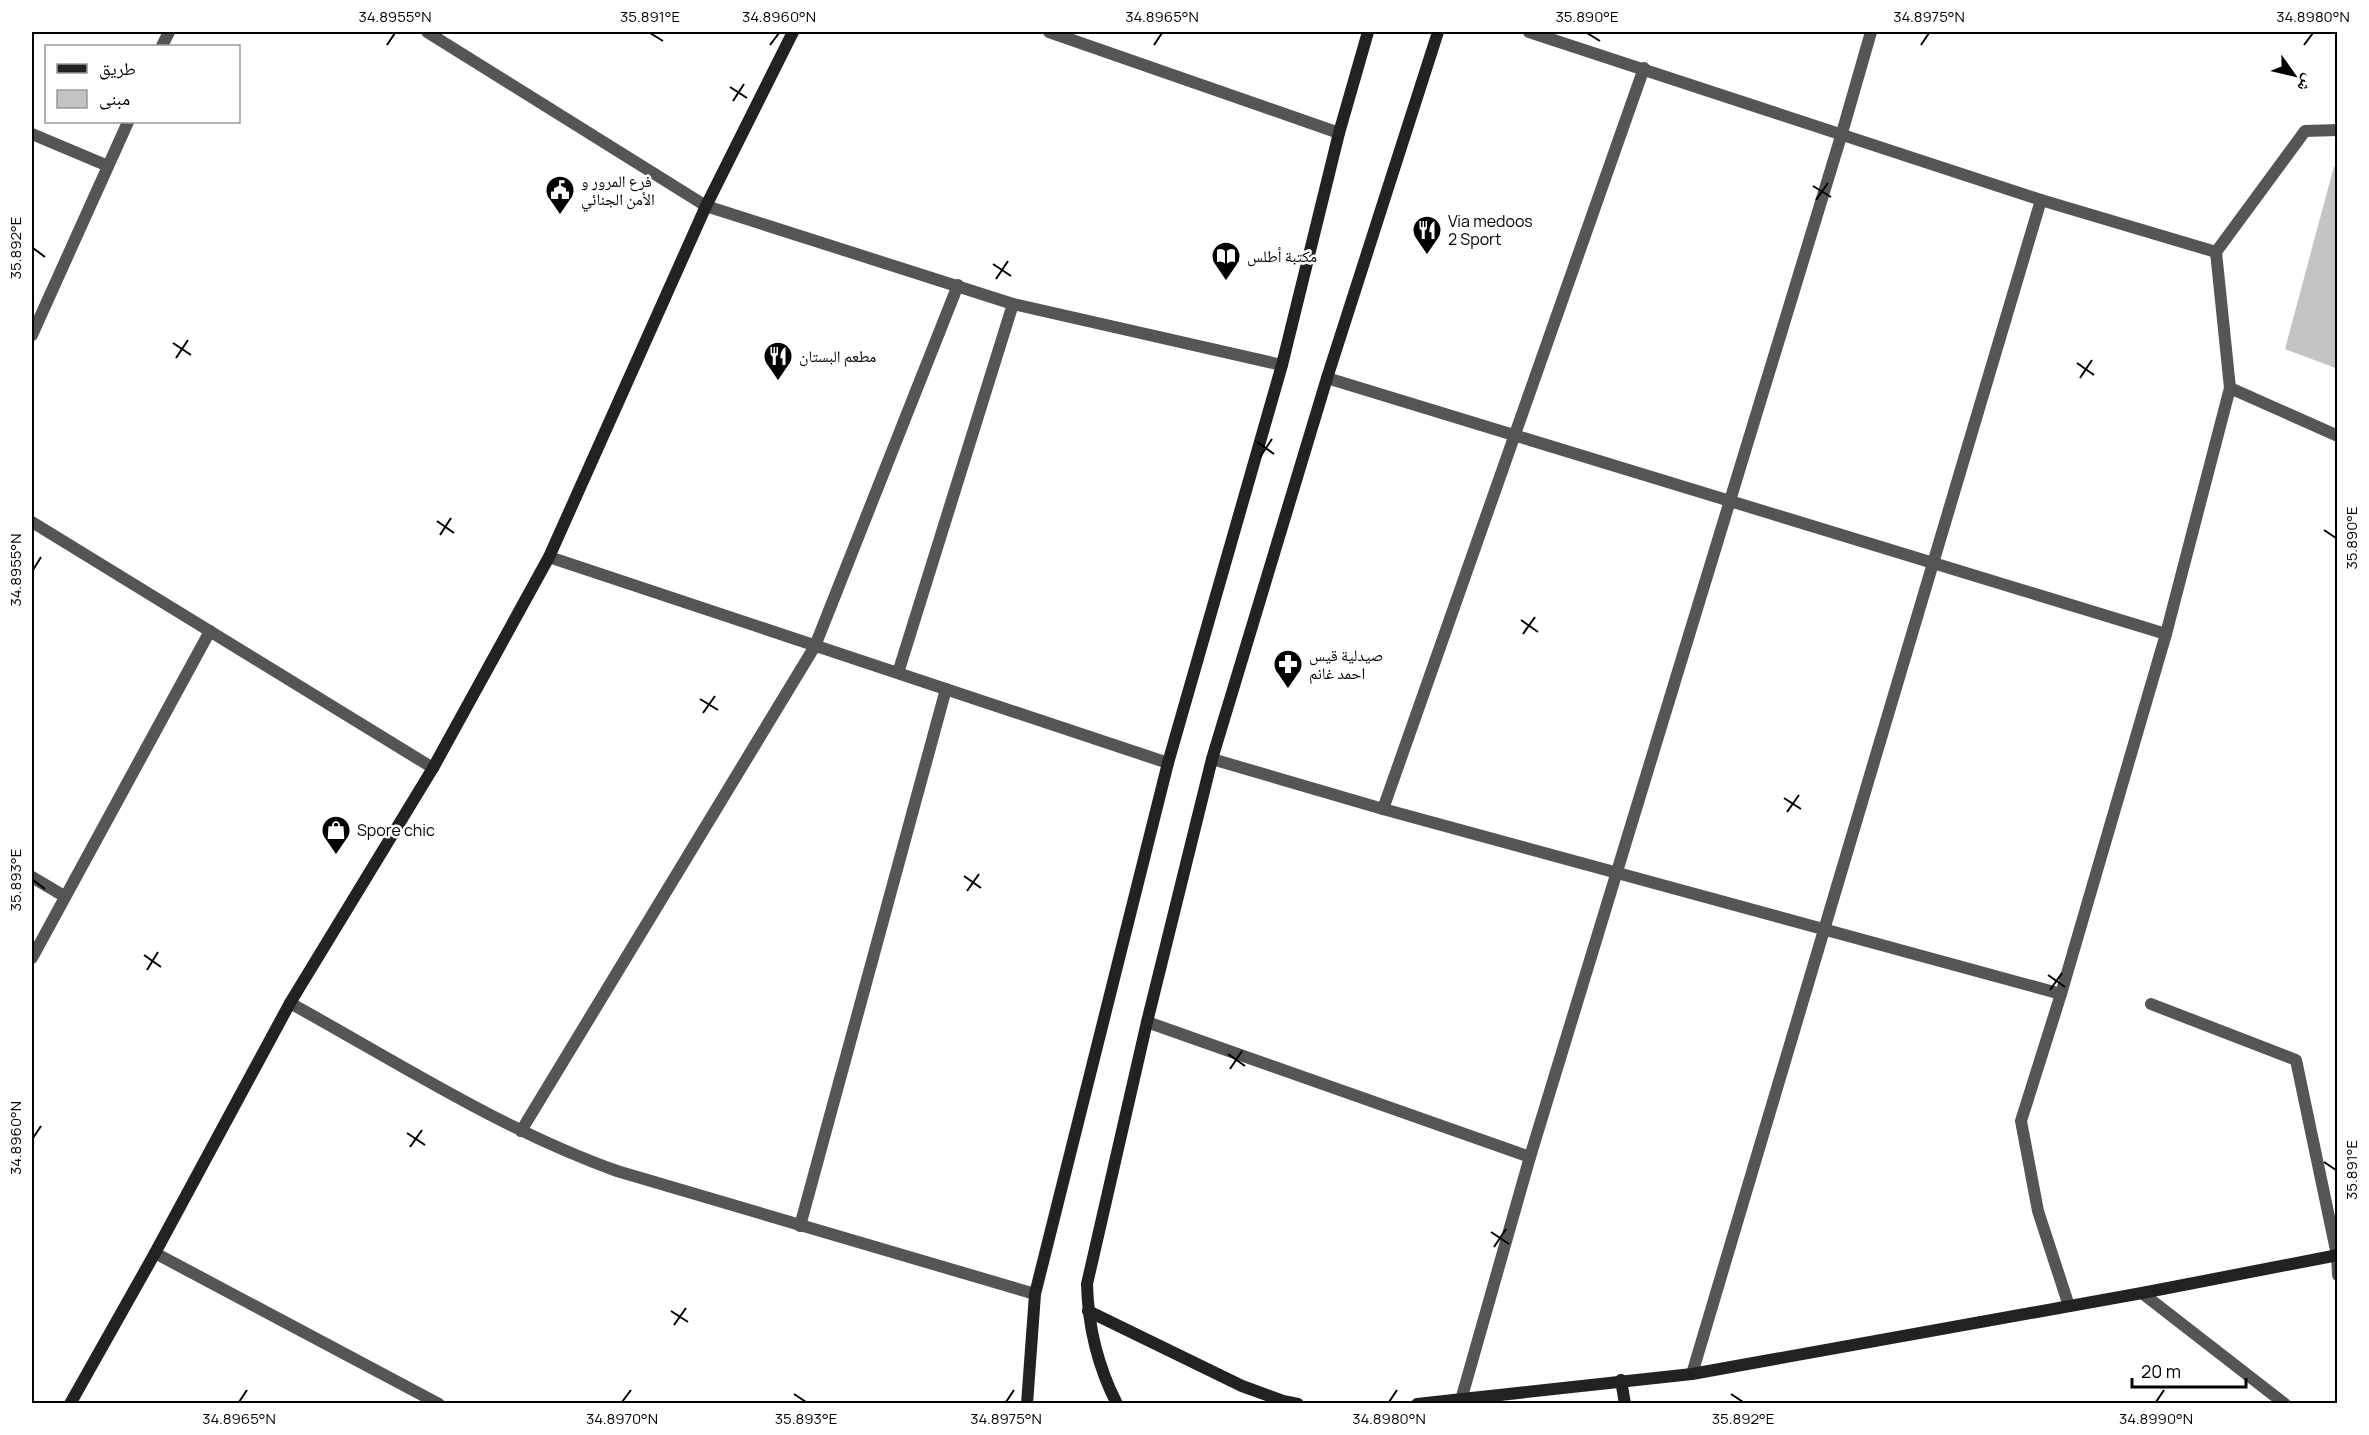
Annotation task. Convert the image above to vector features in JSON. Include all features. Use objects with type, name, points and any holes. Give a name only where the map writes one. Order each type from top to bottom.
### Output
[{"type":"main road","points":[[70,1404],[290,1004],[433,768],[549,557],[706,206],[793,32]]},
{"type":"main road","points":[[1027,1404],[1027,1376],[1035,1294],[1168,763],[1282,365],[1339,133],[1368,32]]},
{"type":"main road","points":[[1117,1404],[1099,1362],[1088,1311],[1087,1284],[1092,1256],[1212,759],[1327,378],[1438,32]]},
{"type":"main road","points":[[1417,1404],[1692,1374],[2142,1293],[2337,1255]]},
{"type":"main road","points":[[1088,1311],[1242,1386],[1285,1402],[1298,1404]]},
{"type":"main road","points":[[1621,1380],[1625,1404]]},
{"type":"street","points":[[1049,32],[1339,133]]},
{"type":"street","points":[[1529,32],[1644,68],[2041,201],[2216,252]]},
{"type":"street","points":[[1461,1400],[1530,1157],[1842,134],[1871,32]]},
{"type":"street","points":[[435,34],[706,206],[1013,304],[1282,365]]},
{"type":"street","points":[[1383,809],[1644,68]]},
{"type":"street","points":[[32,335],[128,123]]},
{"type":"street","points":[[2069,1306],[2038,1211],[2021,1121],[2061,994],[2166,634],[2230,388],[2216,252],[2305,131],[2337,130]]},
{"type":"street","points":[[32,134],[108,166]]},
{"type":"street","points":[[1692,1374],[2041,201]]},
{"type":"street","points":[[521,1131],[815,646],[958,285]]},
{"type":"street","points":[[898,673],[1013,304]]},
{"type":"street","points":[[1327,378],[1514,437],[2166,634]]},
{"type":"street","points":[[2230,388],[2337,436]]},
{"type":"street","points":[[32,522],[433,768]]},
{"type":"street","points":[[549,557],[1168,763]]},
{"type":"street","points":[[32,958],[210,631]]},
{"type":"street","points":[[800,1226],[946,689]]},
{"type":"street","points":[[1212,759],[1383,809],[2061,994]]},
{"type":"street","points":[[32,878],[64,896]]},
{"type":"street","points":[[290,1004],[521,1131],[570,1154],[617,1171],[1035,1294]]},
{"type":"street","points":[[2151,1004],[2296,1060],[2337,1255],[2337,1275]]},
{"type":"street","points":[[1147,1022],[1530,1157]]},
{"type":"street","points":[[155,1253],[439,1404]]},
{"type":"street","points":[[2142,1293],[2285,1404]]},
{"type":"building","points":[[2334,166],[2338,166],[2338,369],[2285,349]]},
{"type":"place","name":"فرع المرور و الأمن الجنائي","points":[[560,216]]},
{"type":"place","name":"Via medoos 2 Sport","points":[[1427,256]]},
{"type":"place","name":"مكتبة أطلس","points":[[1226,282]]},
{"type":"place","name":"مطعم البستان","points":[[778,382]]},
{"type":"place","name":"صيدلية قيس احمد غانم","points":[[1288,690]]},
{"type":"place","name":"Spore chic","points":[[336,856]]}]
